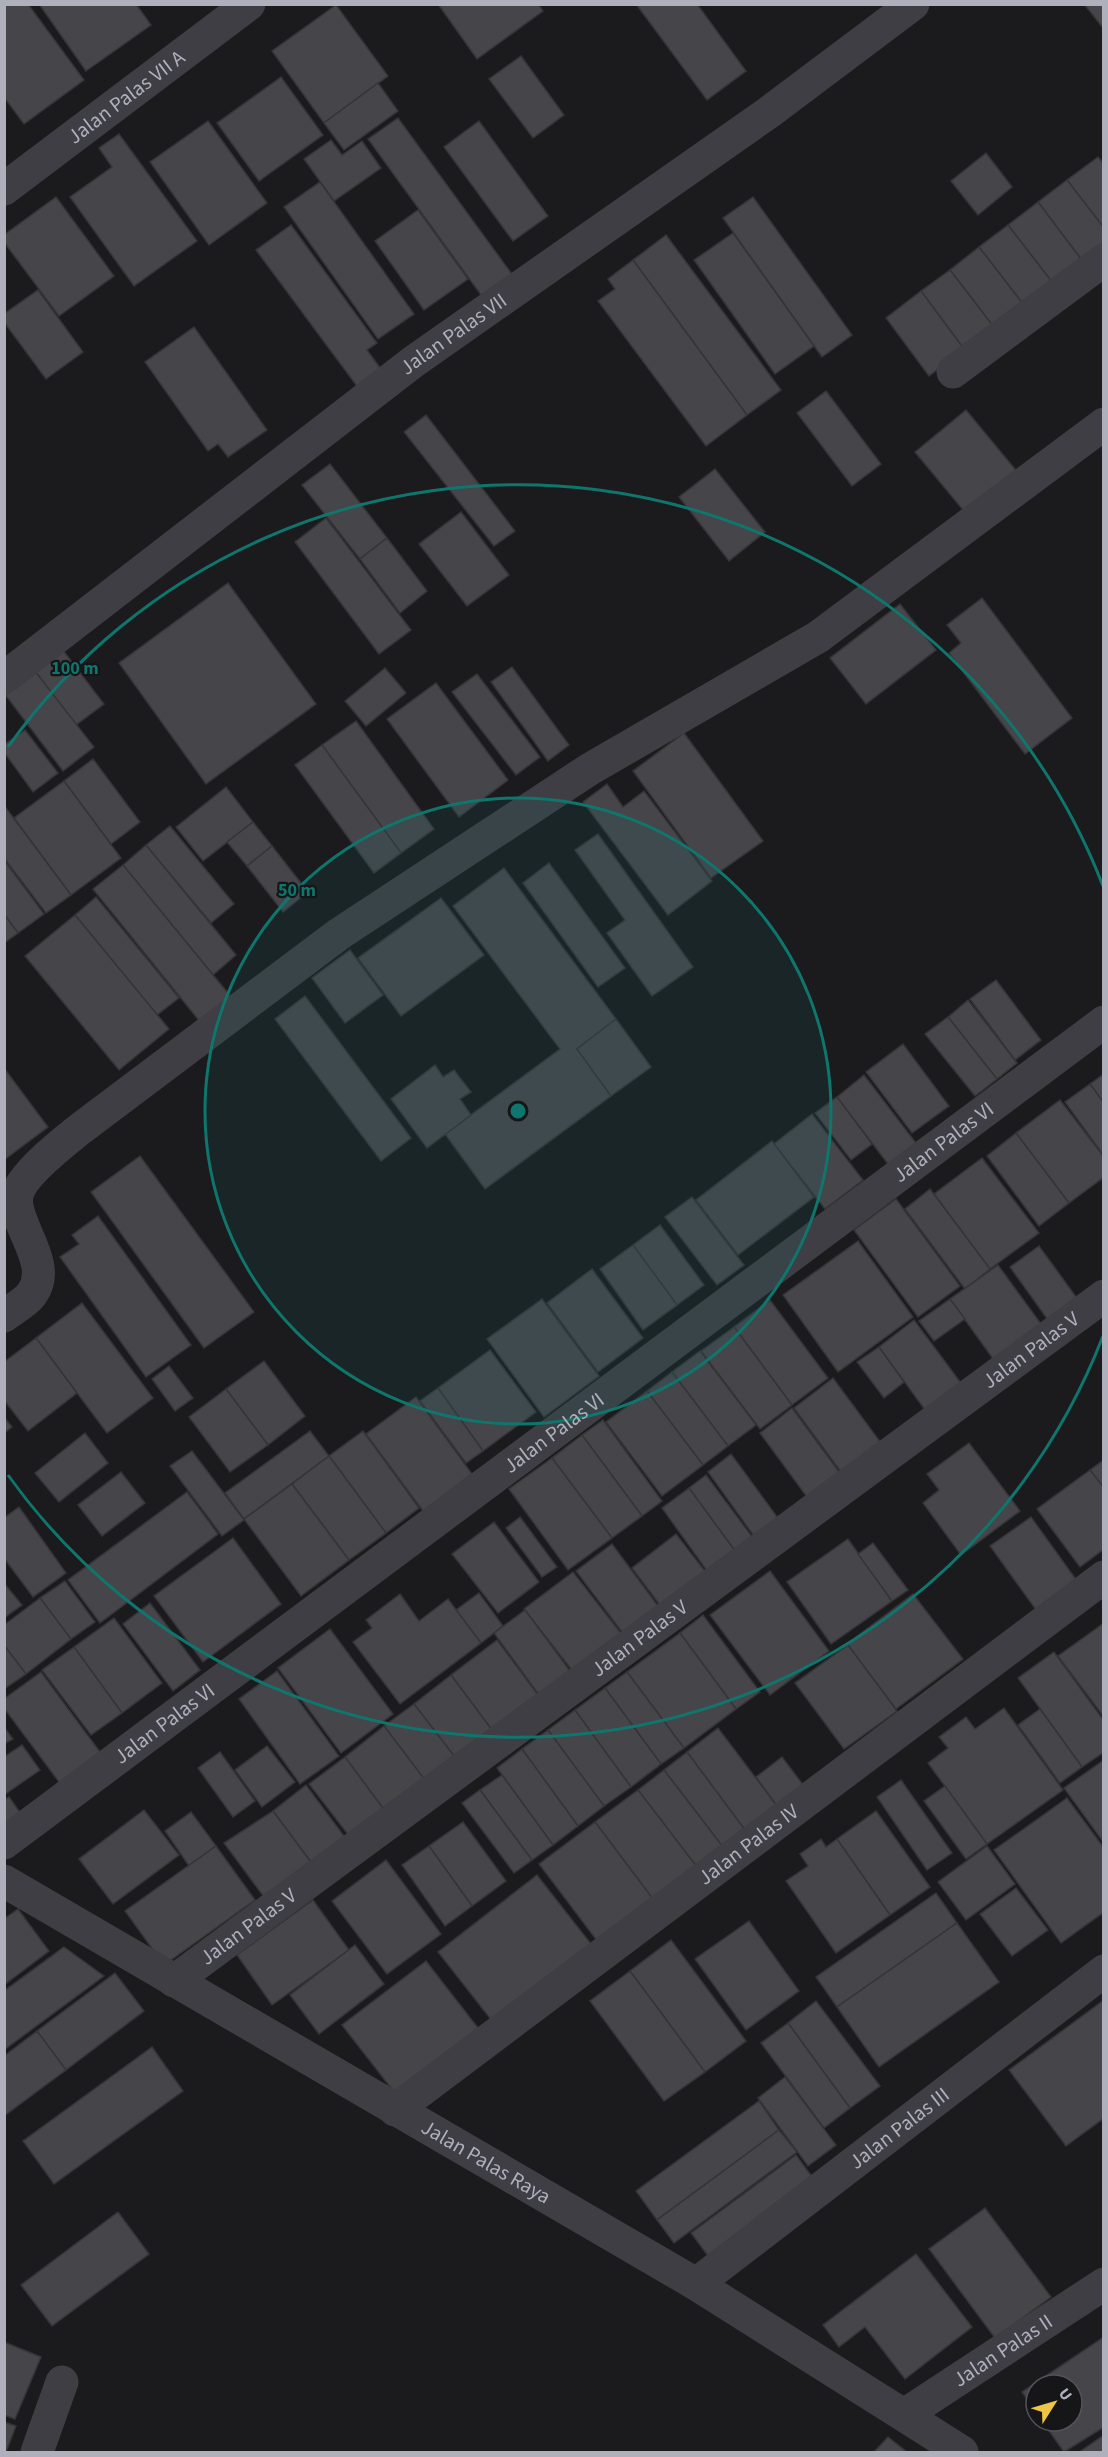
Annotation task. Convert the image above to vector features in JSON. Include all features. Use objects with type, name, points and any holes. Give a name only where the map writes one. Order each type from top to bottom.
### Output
[{"type":"street","name":"Jalan Palas VII A","points":[[4,189],[249,4]]},
{"type":"street","name":"Jalan Palas VII","points":[[4,678],[412,362],[768,113],[913,4]]},
{"type":"street","points":[[953,372],[1104,260]]},
{"type":"street","points":[[4,1316],[33,1292],[38,1275],[35,1252],[19,1213],[16,1197],[19,1188],[24,1179],[80,1129],[339,934],[590,769],[818,637],[1104,424]]},
{"type":"street","name":"Jalan Palas VI","points":[[4,1844],[1104,1022]]},
{"type":"street","name":"Jalan Palas V","points":[[174,1981],[1104,1296]]},
{"type":"street","name":"Jalan Palas IV","points":[[395,2110],[1104,1577]]},
{"type":"street","name":"Jalan Palas Raya","points":[[4,1881],[696,2284],[962,2452]]},
{"type":"street","name":"Jalan Palas III","points":[[696,2284],[1104,1971]]},
{"type":"street","name":"Jalan Palas II","points":[[904,2415],[1104,2284]]},
{"type":"street","points":[[37,2452],[62,2382]]},
{"type":"building","points":[[4,4],[28,4],[84,80],[24,124],[4,97]]},
{"type":"building","points":[[39,4],[136,4],[151,25],[86,71]]},
{"type":"building","points":[[438,4],[538,4],[543,11],[477,59]]},
{"type":"building","points":[[636,4],[697,4],[746,71],[707,100]]},
{"type":"building","points":[[1084,4],[1104,4],[1104,29]]},
{"type":"building","points":[[336,5],[388,76],[324,123],[272,51]]},
{"type":"building","points":[[521,56],[564,115],[533,138],[489,79]]},
{"type":"building","points":[[281,77],[323,135],[259,181],[217,123]]},
{"type":"building","points":[[378,83],[398,111],[344,150],[324,123]]},
{"type":"building","points":[[398,118],[514,277],[484,299],[368,139]]},
{"type":"building","points":[[208,121],[267,203],[209,245],[150,162]]},
{"type":"building","points":[[479,121],[548,216],[513,241],[444,147]]},
{"type":"building","points":[[119,134],[197,241],[134,286],[70,197],[112,167],[99,148]]},
{"type":"building","points":[[331,140],[342,155],[362,141],[381,168],[334,201],[304,159]]},
{"type":"building","points":[[986,153],[1012,187],[978,215],[951,181]]},
{"type":"building","points":[[1098,157],[1104,164],[1104,228],[1067,180]]},
{"type":"building","points":[[1067,180],[1104,228],[1104,242],[1081,259],[1038,202]]},
{"type":"building","points":[[320,182],[414,314],[378,339],[284,207]]},
{"type":"building","points":[[56,197],[114,276],[59,316],[4,242],[4,235]]},
{"type":"building","points":[[753,197],[852,335],[822,357],[723,218]]},
{"type":"building","points":[[1038,202],[1081,259],[1052,282],[1008,225]]},
{"type":"building","points":[[418,210],[468,279],[424,310],[375,241]]},
{"type":"building","points":[[291,225],[377,343],[367,350],[386,376],[362,393],[256,250]]},
{"type":"building","points":[[1008,225],[1052,282],[1023,304],[979,247]]},
{"type":"building","points":[[733,233],[814,346],[775,374],[694,260]]},
{"type":"building","points":[[666,235],[781,390],[747,415],[633,260]]},
{"type":"building","points":[[979,247],[1023,304],[993,326],[950,270]]},
{"type":"building","points":[[633,260],[747,415],[706,446],[598,301],[615,289],[608,279]]},
{"type":"building","points":[[950,270],[993,326],[964,349],[921,291]]},
{"type":"building","points":[[38,290],[83,352],[46,379],[4,322],[4,314]]},
{"type":"building","points":[[921,291],[964,349],[929,376],[886,318]]},
{"type":"building","points":[[194,327],[267,430],[228,457],[218,444],[208,451],[145,362]]},
{"type":"building","points":[[826,391],[881,464],[852,486],[797,413]]},
{"type":"building","points":[[966,410],[1019,474],[968,516],[915,452]]},
{"type":"building","points":[[426,415],[515,531],[494,546],[404,432]]},
{"type":"building","points":[[330,464],[387,538],[360,559],[302,485]]},
{"type":"building","points":[[715,469],[765,532],[729,561],[679,497]]},
{"type":"building","points":[[461,512],[509,575],[467,606],[419,544]]},
{"type":"building","points":[[326,518],[411,630],[379,654],[295,542]]},
{"type":"building","points":[[387,538],[427,591],[400,613],[360,559]]},
{"type":"building","points":[[228,583],[316,704],[206,784],[119,663]]},
{"type":"building","points":[[982,598],[1072,718],[1025,754],[949,653],[961,643],[947,625]]},
{"type":"building","points":[[900,604],[936,650],[866,704],[830,658]]},
{"type":"building","points":[[59,645],[104,704],[76,725],[31,666]]},
{"type":"building","points":[[31,666],[94,747],[63,771],[4,693]]},
{"type":"building","points":[[512,667],[569,745],[548,761],[491,682]]},
{"type":"building","points":[[385,668],[406,693],[366,726],[345,701]]},
{"type":"building","points":[[477,674],[540,757],[516,775],[452,692]]},
{"type":"building","points":[[436,683],[508,780],[459,817],[387,719]]},
{"type":"building","points":[[356,721],[434,829],[401,853],[322,745]]},
{"type":"building","points":[[25,730],[58,773],[33,792],[4,752],[4,745]]},
{"type":"building","points":[[684,733],[763,841],[711,878],[633,771]]},
{"type":"building","points":[[322,745],[401,853],[374,873],[295,765]]},
{"type":"building","points":[[93,759],[140,822],[111,844],[64,781]]},
{"type":"building","points":[[64,781],[121,858],[71,895],[14,818]]},
{"type":"building","points":[[607,784],[623,807],[644,791],[712,881],[668,915],[583,802]]},
{"type":"building","points":[[226,787],[253,822],[203,861],[176,827]]},
{"type":"building","points":[[6,808],[71,895],[46,913],[4,858],[4,809]]},
{"type":"building","points":[[253,822],[272,846],[247,866],[227,842]]},
{"type":"building","points":[[170,826],[234,904],[211,923],[146,845]]},
{"type":"building","points":[[598,834],[693,967],[652,996],[607,933],[625,920],[575,850]]},
{"type":"building","points":[[146,845],[236,955],[213,975],[123,865]]},
{"type":"building","points":[[272,846],[308,892],[283,912],[247,866]]},
{"type":"building","points":[[4,860],[44,914],[18,933],[4,914]]},
{"type":"building","points":[[549,863],[625,968],[598,987],[523,883]]},
{"type":"building","points":[[123,865],[236,1003],[205,1028],[93,889]]},
{"type":"building","points":[[504,868],[616,1019],[577,1049],[611,1096],[485,1189],[445,1134],[560,1049],[453,906]]},
{"type":"building","points":[[96,897],[179,998],[157,1015],[75,915]]},
{"type":"building","points":[[441,898],[484,955],[401,1016],[358,958]]},
{"type":"building","points":[[4,914],[18,933],[4,943]]},
{"type":"building","points":[[75,915],[169,1029],[119,1070],[25,956]]},
{"type":"building","points":[[350,950],[383,995],[345,1023],[312,978]]},
{"type":"building","points":[[996,980],[1041,1040],[1015,1060],[970,999]]},
{"type":"building","points":[[305,996],[411,1138],[381,1161],[275,1019]]},
{"type":"building","points":[[968,1000],[1017,1063],[997,1079],[948,1017]]},
{"type":"building","points":[[948,1017],[997,1079],[975,1096],[925,1034]]},
{"type":"building","points":[[616,1019],[651,1067],[611,1096],[577,1049]]},
{"type":"building","points":[[903,1044],[949,1106],[912,1133],[866,1072]]},
{"type":"building","points":[[435,1065],[443,1077],[454,1070],[471,1092],[460,1099],[471,1115],[427,1148],[391,1099]]},
{"type":"building","points":[[4,1068],[48,1127],[4,1160]]},
{"type":"building","points":[[1104,1074],[1104,1103],[1090,1084]]},
{"type":"building","points":[[864,1075],[916,1143],[888,1164],[837,1097]]},
{"type":"building","points":[[1090,1084],[1104,1103],[1104,1156],[1065,1102]]},
{"type":"building","points":[[837,1097],[872,1144],[851,1160],[815,1113]]},
{"type":"building","points":[[1060,1100],[1104,1157],[1104,1177],[1069,1203],[1016,1133]]},
{"type":"building","points":[[812,1114],[863,1180],[825,1209],[774,1144]]},
{"type":"building","points":[[1016,1133],[1069,1203],[1039,1226],[987,1156]]},
{"type":"building","points":[[772,1141],[814,1197],[738,1255],[696,1200]]},
{"type":"building","points":[[140,1156],[254,1312],[204,1348],[91,1192]]},
{"type":"building","points":[[982,1158],[1039,1233],[990,1269],[934,1194]]},
{"type":"building","points":[[930,1189],[990,1269],[965,1289],[905,1209]]},
{"type":"building","points":[[692,1197],[744,1265],[717,1285],[665,1217]]},
{"type":"building","points":[[896,1199],[960,1286],[918,1317],[854,1230]]},
{"type":"building","points":[[98,1216],[191,1345],[146,1377],[60,1257],[79,1244],[72,1235]]},
{"type":"building","points":[[660,1225],[704,1285],[677,1305],[633,1245]]},
{"type":"building","points":[[858,1241],[913,1317],[838,1372],[783,1295]]},
{"type":"building","points":[[633,1245],[677,1305],[643,1330],[600,1269]]},
{"type":"building","points":[[1039,1246],[1082,1305],[1053,1327],[1010,1267]]},
{"type":"building","points":[[998,1265],[1044,1328],[996,1363],[950,1299]]},
{"type":"building","points":[[592,1269],[643,1338],[598,1372],[547,1303]]},
{"type":"building","points":[[542,1299],[599,1376],[544,1417],[487,1339]]},
{"type":"building","points":[[950,1299],[965,1319],[934,1341],[919,1321]]},
{"type":"building","points":[[770,1300],[828,1378],[792,1405],[734,1327]]},
{"type":"building","points":[[82,1303],[153,1398],[107,1433],[36,1338]]},
{"type":"building","points":[[914,1320],[964,1387],[928,1414],[879,1347]]},
{"type":"building","points":[[734,1327],[792,1405],[760,1429],[701,1351]]},
{"type":"building","points":[[36,1338],[77,1393],[28,1431],[4,1400],[4,1362]]},
{"type":"building","points":[[879,1347],[904,1382],[884,1398],[857,1362]]},
{"type":"building","points":[[490,1350],[536,1412],[483,1451],[438,1388]]},
{"type":"building","points":[[700,1351],[756,1425],[728,1446],[672,1372]]},
{"type":"building","points":[[264,1361],[305,1416],[268,1445],[226,1389]]},
{"type":"building","points":[[169,1366],[193,1398],[175,1411],[152,1379]]},
{"type":"building","points":[[672,1372],[728,1446],[703,1465],[647,1391]]},
{"type":"building","points":[[833,1378],[884,1447],[844,1476],[794,1408]]},
{"type":"building","points":[[438,1388],[483,1451],[466,1463],[420,1401]]},
{"type":"building","points":[[226,1389],[268,1445],[230,1472],[189,1417]]},
{"type":"building","points":[[647,1391],[703,1465],[662,1496],[606,1422]]},
{"type":"building","points":[[416,1397],[472,1474],[423,1511],[366,1434]]},
{"type":"building","points":[[792,1408],[848,1484],[815,1508],[760,1433]]},
{"type":"building","points":[[4,1417],[12,1427],[4,1433]]},
{"type":"building","points":[[603,1420],[662,1501],[642,1516],[582,1435]]},
{"type":"building","points":[[310,1431],[329,1456],[244,1519],[225,1493]]},
{"type":"building","points":[[363,1431],[419,1508],[386,1533],[329,1456]]},
{"type":"building","points":[[85,1433],[108,1463],[59,1502],[35,1473]]},
{"type":"building","points":[[582,1435],[642,1516],[612,1538],[552,1458]]},
{"type":"building","points":[[969,1443],[1020,1511],[961,1555],[923,1503],[939,1490],[927,1474]]},
{"type":"building","points":[[192,1451],[244,1520],[222,1536],[170,1466]]},
{"type":"building","points":[[731,1454],[783,1525],[759,1543],[708,1472]]},
{"type":"building","points":[[329,1456],[386,1533],[349,1560],[292,1484]]},
{"type":"building","points":[[552,1458],[612,1538],[568,1570],[509,1489]]},
{"type":"building","points":[[1104,1460],[1104,1488],[1090,1470]]},
{"type":"building","points":[[1090,1470],[1104,1488],[1104,1549],[1080,1567],[1037,1509]]},
{"type":"building","points":[[121,1472],[145,1503],[102,1536],[78,1505]]},
{"type":"building","points":[[706,1475],[756,1542],[738,1555],[689,1488]]},
{"type":"building","points":[[292,1484],[349,1560],[301,1596],[244,1519]]},
{"type":"building","points":[[689,1488],[738,1555],[710,1575],[662,1508]]},
{"type":"building","points":[[187,1492],[218,1534],[100,1623],[68,1580]]},
{"type":"building","points":[[19,1507],[66,1573],[33,1597],[4,1558],[4,1518]]},
{"type":"building","points":[[520,1517],[557,1567],[542,1577],[506,1528]]},
{"type":"building","points":[[1031,1517],[1080,1585],[1039,1614],[990,1546]]},
{"type":"building","points":[[494,1522],[539,1582],[498,1613],[452,1554]]},
{"type":"building","points":[[676,1534],[708,1575],[663,1609],[632,1568]]},
{"type":"building","points":[[233,1538],[281,1604],[203,1662],[154,1596]]},
{"type":"building","points":[[848,1539],[892,1601],[831,1644],[787,1582]]},
{"type":"building","points":[[873,1543],[908,1590],[892,1601],[858,1554]]},
{"type":"building","points":[[612,1544],[664,1614],[628,1640],[576,1571]]},
{"type":"building","points":[[770,1571],[829,1651],[770,1695],[710,1615]]},
{"type":"building","points":[[573,1572],[623,1636],[575,1674],[524,1609]]},
{"type":"building","points":[[65,1581],[95,1622],[71,1639],[40,1598]]},
{"type":"building","points":[[4,1583],[22,1605],[4,1618]]},
{"type":"building","points":[[479,1593],[503,1626],[481,1643],[456,1610]]},
{"type":"building","points":[[400,1594],[419,1621],[448,1599],[481,1643],[400,1704],[353,1642],[372,1628],[366,1620]]},
{"type":"building","points":[[913,1594],[963,1659],[896,1709],[847,1644]]},
{"type":"building","points":[[40,1598],[71,1639],[26,1674],[4,1645],[4,1625]]},
{"type":"building","points":[[150,1603],[200,1670],[173,1691],[123,1624]]},
{"type":"building","points":[[525,1610],[573,1675],[542,1699],[494,1633]]},
{"type":"building","points":[[703,1615],[760,1692],[736,1709],[680,1633]]},
{"type":"building","points":[[114,1618],[162,1683],[122,1713],[74,1647]]},
{"type":"building","points":[[1104,1623],[1104,1717],[1058,1656]]},
{"type":"building","points":[[330,1629],[393,1714],[341,1753],[278,1668]]},
{"type":"building","points":[[680,1633],[736,1709],[684,1748],[627,1672]]},
{"type":"building","points":[[497,1640],[541,1699],[495,1734],[451,1675]]},
{"type":"building","points":[[4,1645],[26,1674],[4,1689]]},
{"type":"building","points":[[848,1645],[897,1711],[844,1749],[795,1683]]},
{"type":"building","points":[[74,1647],[122,1713],[91,1735],[42,1670]]},
{"type":"building","points":[[1054,1652],[1104,1721],[1104,1752],[1082,1767],[1018,1678]]},
{"type":"building","points":[[277,1671],[339,1756],[300,1784],[239,1699]]},
{"type":"building","points":[[41,1672],[103,1756],[62,1786],[4,1708],[4,1699]]},
{"type":"building","points":[[627,1672],[684,1748],[661,1764],[605,1688]]},
{"type":"building","points":[[451,1675],[495,1734],[458,1761],[414,1704]]},
{"type":"building","points":[[605,1688],[661,1764],[631,1787],[575,1710]]},
{"type":"building","points":[[414,1704],[458,1761],[428,1784],[384,1726]]},
{"type":"building","points":[[1004,1708],[1063,1790],[987,1844],[928,1763],[948,1748],[939,1737],[966,1717],[975,1729]]},
{"type":"building","points":[[1040,1709],[1082,1767],[1060,1783],[1018,1725]]},
{"type":"building","points":[[575,1710],[631,1787],[604,1806],[548,1730]]},
{"type":"building","points":[[384,1726],[428,1784],[388,1815],[345,1757]]},
{"type":"building","points":[[4,1727],[13,1739],[4,1744]]},
{"type":"building","points":[[718,1728],[780,1810],[748,1834],[687,1752]]},
{"type":"building","points":[[548,1730],[604,1806],[578,1826],[522,1749]]},
{"type":"building","points":[[22,1745],[40,1770],[4,1795],[4,1757]]},
{"type":"building","points":[[267,1746],[295,1782],[262,1807],[235,1770]]},
{"type":"building","points":[[522,1749],[578,1826],[553,1845],[497,1768]]},
{"type":"building","points":[[220,1752],[255,1801],[233,1817],[198,1768]]},
{"type":"building","points":[[687,1752],[748,1834],[726,1851],[664,1770]]},
{"type":"building","points":[[345,1757],[388,1815],[353,1841],[309,1784]]},
{"type":"building","points":[[782,1757],[807,1790],[780,1810],[756,1777]]},
{"type":"building","points":[[1104,1760],[1104,1843],[1064,1788]]},
{"type":"building","points":[[664,1770],[726,1851],[700,1871],[638,1790]]},
{"type":"building","points":[[502,1775],[553,1845],[532,1860],[480,1790]]},
{"type":"building","points":[[901,1780],[952,1853],[927,1870],[877,1797]]},
{"type":"building","points":[[306,1785],[350,1844],[316,1869],[273,1811]]},
{"type":"building","points":[[945,1786],[987,1844],[966,1859],[924,1801]]},
{"type":"building","points":[[480,1790],[532,1860],[514,1873],[462,1803]]},
{"type":"building","points":[[638,1790],[700,1871],[656,1903],[595,1822]]},
{"type":"building","points":[[9,1797],[26,1821],[4,1836],[4,1800]]},
{"type":"building","points":[[1067,1798],[1104,1848],[1104,1912],[1061,1943],[994,1850]]},
{"type":"building","points":[[144,1810],[179,1855],[113,1904],[79,1859]]},
{"type":"building","points":[[273,1811],[316,1869],[267,1901],[224,1843]]},
{"type":"building","points":[[876,1811],[930,1887],[890,1915],[837,1839]]},
{"type":"building","points":[[191,1812],[216,1846],[189,1866],[165,1831]]},
{"type":"building","points":[[463,1822],[506,1881],[472,1906],[429,1846]]},
{"type":"building","points":[[595,1822],[656,1903],[601,1946],[539,1864]]},
{"type":"building","points":[[821,1839],[826,1847],[837,1839],[890,1915],[836,1953],[786,1881],[808,1866],[800,1854]]},
{"type":"building","points":[[216,1846],[255,1900],[164,1965],[125,1911]]},
{"type":"building","points":[[429,1846],[472,1906],[445,1926],[402,1865]]},
{"type":"building","points":[[987,1846],[1015,1884],[966,1920],[938,1882]]},
{"type":"building","points":[[386,1860],[441,1934],[387,1974],[332,1901]]},
{"type":"building","points":[[537,1875],[595,1949],[496,2026],[438,1952]]},
{"type":"building","points":[[1016,1888],[1048,1930],[1012,1956],[980,1914]]},
{"type":"building","points":[[936,1893],[957,1923],[837,2007],[816,1977]]},
{"type":"building","points":[[313,1900],[349,1950],[272,2005],[237,1955]]},
{"type":"building","points":[[18,1909],[49,1951],[4,1985],[4,1919]]},
{"type":"building","points":[[749,1921],[799,1991],[746,2030],[695,1959]]},
{"type":"building","points":[[957,1923],[999,1982],[879,2067],[837,2007]]},
{"type":"building","points":[[671,1940],[746,2041],[705,2072],[630,1971]]},
{"type":"building","points":[[355,1945],[384,1984],[319,2034],[290,1995]]},
{"type":"building","points":[[64,1947],[104,1976],[4,2050],[4,1991]]},
{"type":"building","points":[[426,1961],[482,2033],[398,2097],[342,2025]]},
{"type":"building","points":[[630,1971],[705,2072],[664,2101],[590,2001]]},
{"type":"building","points":[[115,1973],[144,2011],[66,2070],[37,2031]]},
{"type":"building","points":[[1104,2000],[1104,2118],[1066,2146],[1009,2070]]},
{"type":"building","points":[[816,2001],[880,2086],[850,2108],[788,2023]]},
{"type":"building","points":[[788,2023],[850,2108],[824,2128],[761,2043]]},
{"type":"building","points":[[37,2031],[66,2070],[4,2116],[4,2056]]},
{"type":"building","points":[[152,2047],[183,2091],[54,2184],[23,2141]]},
{"type":"building","points":[[785,2077],[836,2145],[808,2166],[758,2098]]},
{"type":"building","points":[[759,2101],[779,2130],[657,2220],[636,2191]]},
{"type":"building","points":[[779,2130],[797,2152],[674,2243],[657,2220]]},
{"type":"building","points":[[796,2155],[816,2182],[711,2260],[691,2233]]},
{"type":"building","points":[[985,2208],[1051,2297],[995,2338],[929,2249]]},
{"type":"building","points":[[118,2212],[149,2254],[52,2326],[21,2285]]},
{"type":"building","points":[[916,2254],[972,2327],[905,2379],[865,2327],[839,2347],[823,2325]]},
{"type":"building","points":[[1104,2337],[1104,2427],[1064,2452],[1051,2433],[1084,2433],[1084,2373],[1050,2373]]},
{"type":"building","points":[[4,2342],[41,2357],[15,2419],[4,2415]]},
{"type":"building","points":[[4,2422],[16,2426],[6,2452],[4,2452]]},
{"type":"building","points":[[1104,2435],[1104,2452],[1081,2451]]},
{"type":"building","points":[[888,2437],[907,2452],[874,2452]]}]
